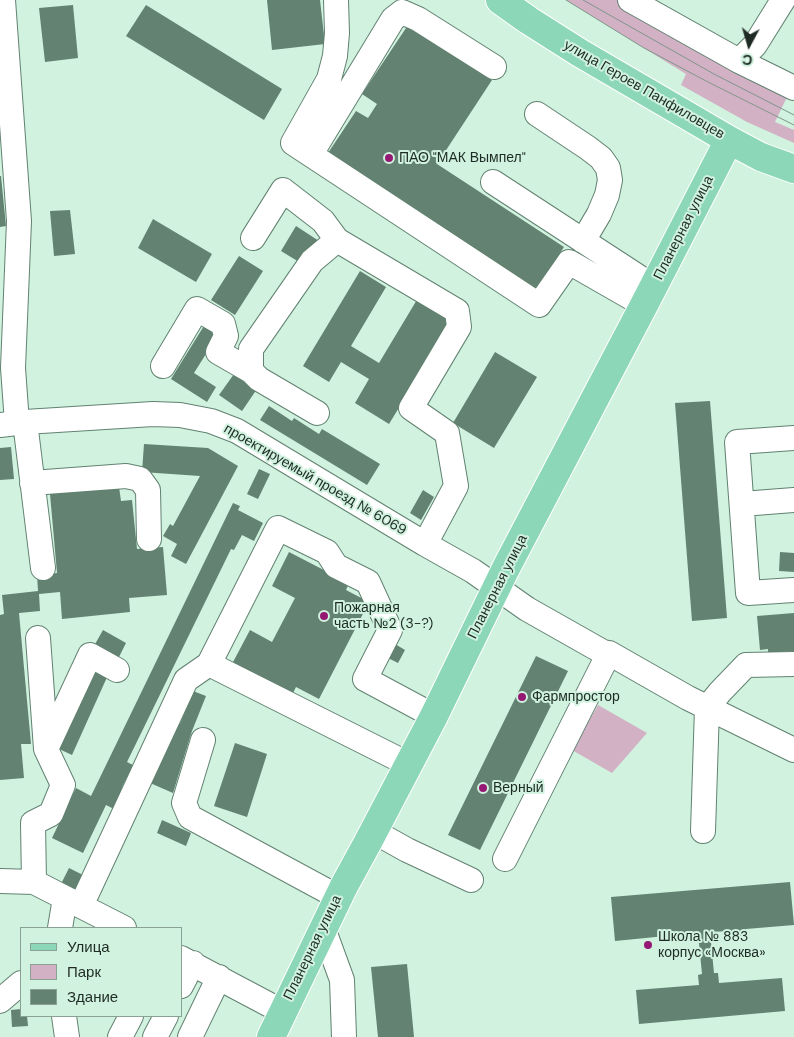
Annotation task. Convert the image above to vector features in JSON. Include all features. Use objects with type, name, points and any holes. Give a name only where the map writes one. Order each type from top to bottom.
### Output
[{"type":"main road","name":"улица Героев Панфиловцев","points":[[500,0],[580,53],[729,140],[761,156],[794,169]]},
{"type":"main road","name":"Планерная улица","points":[[271,1037],[338,897],[434,716],[496,588],[729,140]]},
{"type":"street","points":[[3,0],[19,221],[13,368],[14,423],[32,483],[43,568]]},
{"type":"street","points":[[336,0],[337,33],[335,56],[329,79],[293,142],[539,306],[569,262],[649,296]]},
{"type":"street","points":[[630,0],[739,61],[794,88]]},
{"type":"street","points":[[739,61],[755,45],[783,0]]},
{"type":"street","points":[[311,154],[402,6],[418,19],[494,67]]},
{"type":"street","points":[[537,114],[588,148],[608,168],[610,180],[607,195],[584,241]]},
{"type":"street","points":[[493,182],[584,241],[649,296]]},
{"type":"street","points":[[253,238],[283,190],[323,221],[337,240],[457,310],[459,327],[411,408],[447,433],[456,486],[426,544]]},
{"type":"street","points":[[251,371],[252,349],[312,261],[337,240]]},
{"type":"street","points":[[163,366],[197,309],[223,324],[226,336],[218,352],[251,371],[274,389],[317,413]]},
{"type":"street","name":"проектируемый проезд № 6069","points":[[14,423],[152,414],[180,415],[212,421],[237,431],[473,571],[527,609],[688,698],[794,750]]},
{"type":"street","points":[[794,438],[737,442],[748,593],[794,590]]},
{"type":"street","points":[[32,483],[126,476],[140,479],[148,490],[149,539]]},
{"type":"street","points":[[742,504],[794,500]]},
{"type":"street","points":[[60,927],[186,680],[209,664],[278,528],[326,552],[336,566],[368,582],[390,630],[365,679],[434,716]]},
{"type":"street","points":[[34,882],[33,823],[51,814],[63,785],[46,749],[38,638]]},
{"type":"street","points":[[505,859],[609,653]]},
{"type":"street","points":[[46,749],[90,655],[117,670]]},
{"type":"street","points":[[209,664],[408,764]]},
{"type":"street","points":[[703,832],[702,818],[708,708],[720,692],[746,665],[794,664]]},
{"type":"street","points":[[203,740],[184,803],[190,817],[338,897]]},
{"type":"street","points":[[373,831],[407,850],[471,880]]},
{"type":"street","points":[[0,881],[34,882],[122,927]]},
{"type":"street","points":[[323,928],[342,980],[344,1037]]},
{"type":"street","points":[[182,980],[185,960],[283,1012]]},
{"type":"street","points":[[190,1037],[219,977]]},
{"type":"street","points":[[0,1001],[20,984]]},
{"type":"street","points":[[64,1017],[67,1037]]},
{"type":"street","points":[[120,1037],[131,1017]]},
{"type":"street","points":[[155,1037],[165,1017]]},
{"type":"green space","points":[[566,0],[618,0],[788,95],[775,122],[794,130],[794,143],[747,122],[681,85],[686,74]]},
{"type":"green space","points":[[598,705],[647,733],[612,773],[572,750]]},
{"type":"building","points":[[267,0],[320,0],[325,44],[272,50]]},
{"type":"building","points":[[73,5],[78,58],[45,62],[39,8]]},
{"type":"building","points":[[146,5],[282,89],[264,120],[126,36]]},
{"type":"building","name":"ПАО \"МАК Вымпел\"","points":[[408,25],[492,80],[437,164],[564,247],[536,289],[328,153],[356,111],[368,118],[377,104],[362,94]]},
{"type":"building","points":[[0,176],[6,226],[0,227]]},
{"type":"building","points":[[70,210],[75,254],[54,256],[50,211]]},
{"type":"building","points":[[153,219],[212,254],[196,282],[138,248]]},
{"type":"building","points":[[296,226],[319,241],[304,265],[281,251]]},
{"type":"building","points":[[239,256],[263,271],[235,315],[211,300]]},
{"type":"building","points":[[360,271],[386,287],[351,346],[379,363],[418,298],[453,319],[389,424],[355,403],[369,379],[341,362],[329,382],[303,366]]},
{"type":"building","points":[[207,321],[221,330],[194,373],[216,387],[207,402],[171,379]]},
{"type":"building","points":[[495,352],[537,377],[494,448],[453,423]]},
{"type":"building","points":[[234,374],[257,389],[242,411],[219,395]]},
{"type":"building","points":[[710,401],[727,618],[692,621],[675,403]]},
{"type":"building","points":[[269,406],[292,421],[294,418],[319,434],[322,429],[380,464],[367,485],[260,420]]},
{"type":"building","points":[[144,444],[208,448],[238,466],[186,564],[171,556],[177,544],[163,536],[170,524],[173,526],[200,476],[142,472]]},
{"type":"building","points":[[11,447],[14,479],[0,480],[0,448]]},
{"type":"building","points":[[259,469],[270,474],[258,499],[247,494]]},
{"type":"building","points":[[119,487],[121,501],[132,500],[137,549],[163,547],[167,595],[129,598],[130,612],[62,619],[60,592],[39,594],[40,611],[19,613],[31,744],[21,744],[24,778],[0,780],[0,615],[4,614],[2,595],[38,591],[37,575],[57,573],[50,494]]},
{"type":"building","points":[[423,490],[434,497],[421,520],[410,513]]},
{"type":"building","points":[[233,503],[240,506],[238,510],[263,523],[254,541],[242,535],[234,550],[231,549],[127,762],[133,765],[122,787],[126,789],[116,810],[106,805],[83,853],[52,838],[76,788],[91,796]]},
{"type":"building","name":"Пожарная часть №2 (3-?)","points":[[289,552],[349,583],[346,590],[369,602],[319,699],[296,687],[292,695],[232,664],[250,630],[272,642],[295,598],[272,586]]},
{"type":"building","points":[[780,552],[794,553],[794,572],[779,571]]},
{"type":"building","points":[[794,613],[794,651],[768,653],[768,649],[760,650],[757,616]]},
{"type":"building","points":[[103,630],[126,643],[118,659],[94,646]]},
{"type":"building","points":[[395,644],[405,650],[398,663],[388,658]]},
{"type":"building","points":[[536,656],[568,671],[480,850],[448,835]]},
{"type":"building","points":[[95,669],[108,675],[72,755],[59,749]]},
{"type":"building","points":[[193,691],[206,696],[192,731],[173,793],[150,783],[178,724],[180,724]]},
{"type":"building","points":[[235,743],[267,754],[247,817],[214,806]]},
{"type":"building","points":[[162,820],[191,833],[186,846],[157,833]]},
{"type":"building","points":[[69,868],[85,876],[78,891],[61,884]]},
{"type":"building","points":[[790,882],[794,925],[746,929],[747,936],[731,937],[731,931],[710,932],[714,973],[718,973],[719,983],[782,978],[785,1011],[639,1024],[636,990],[699,985],[698,975],[702,974],[698,933],[680,935],[681,941],[666,943],[666,936],[615,941],[611,897]]},
{"type":"building","points":[[407,964],[414,1037],[378,1037],[371,967]]},
{"type":"building","points":[[20,1009],[20,1017],[27,1017],[28,1026],[12,1027],[11,1010]]},
{"type":"tram line","points":[[566,0],[644,48],[794,125]]},
{"type":"tram line","points":[[583,0],[714,74],[794,115]]},
{"type":"place","name":"ПАО \"МАК Вымпел\"","points":[[389,158]]},
{"type":"place","name":"Пожарная часть №2 (3-?)","points":[[324,616]]},
{"type":"place","name":"Фармпростор","points":[[522,697]]},
{"type":"place","name":"Верный","points":[[483,788]]},
{"type":"place","name":"Школа № 883 корпус «Москва»","points":[[648,945]]}]
